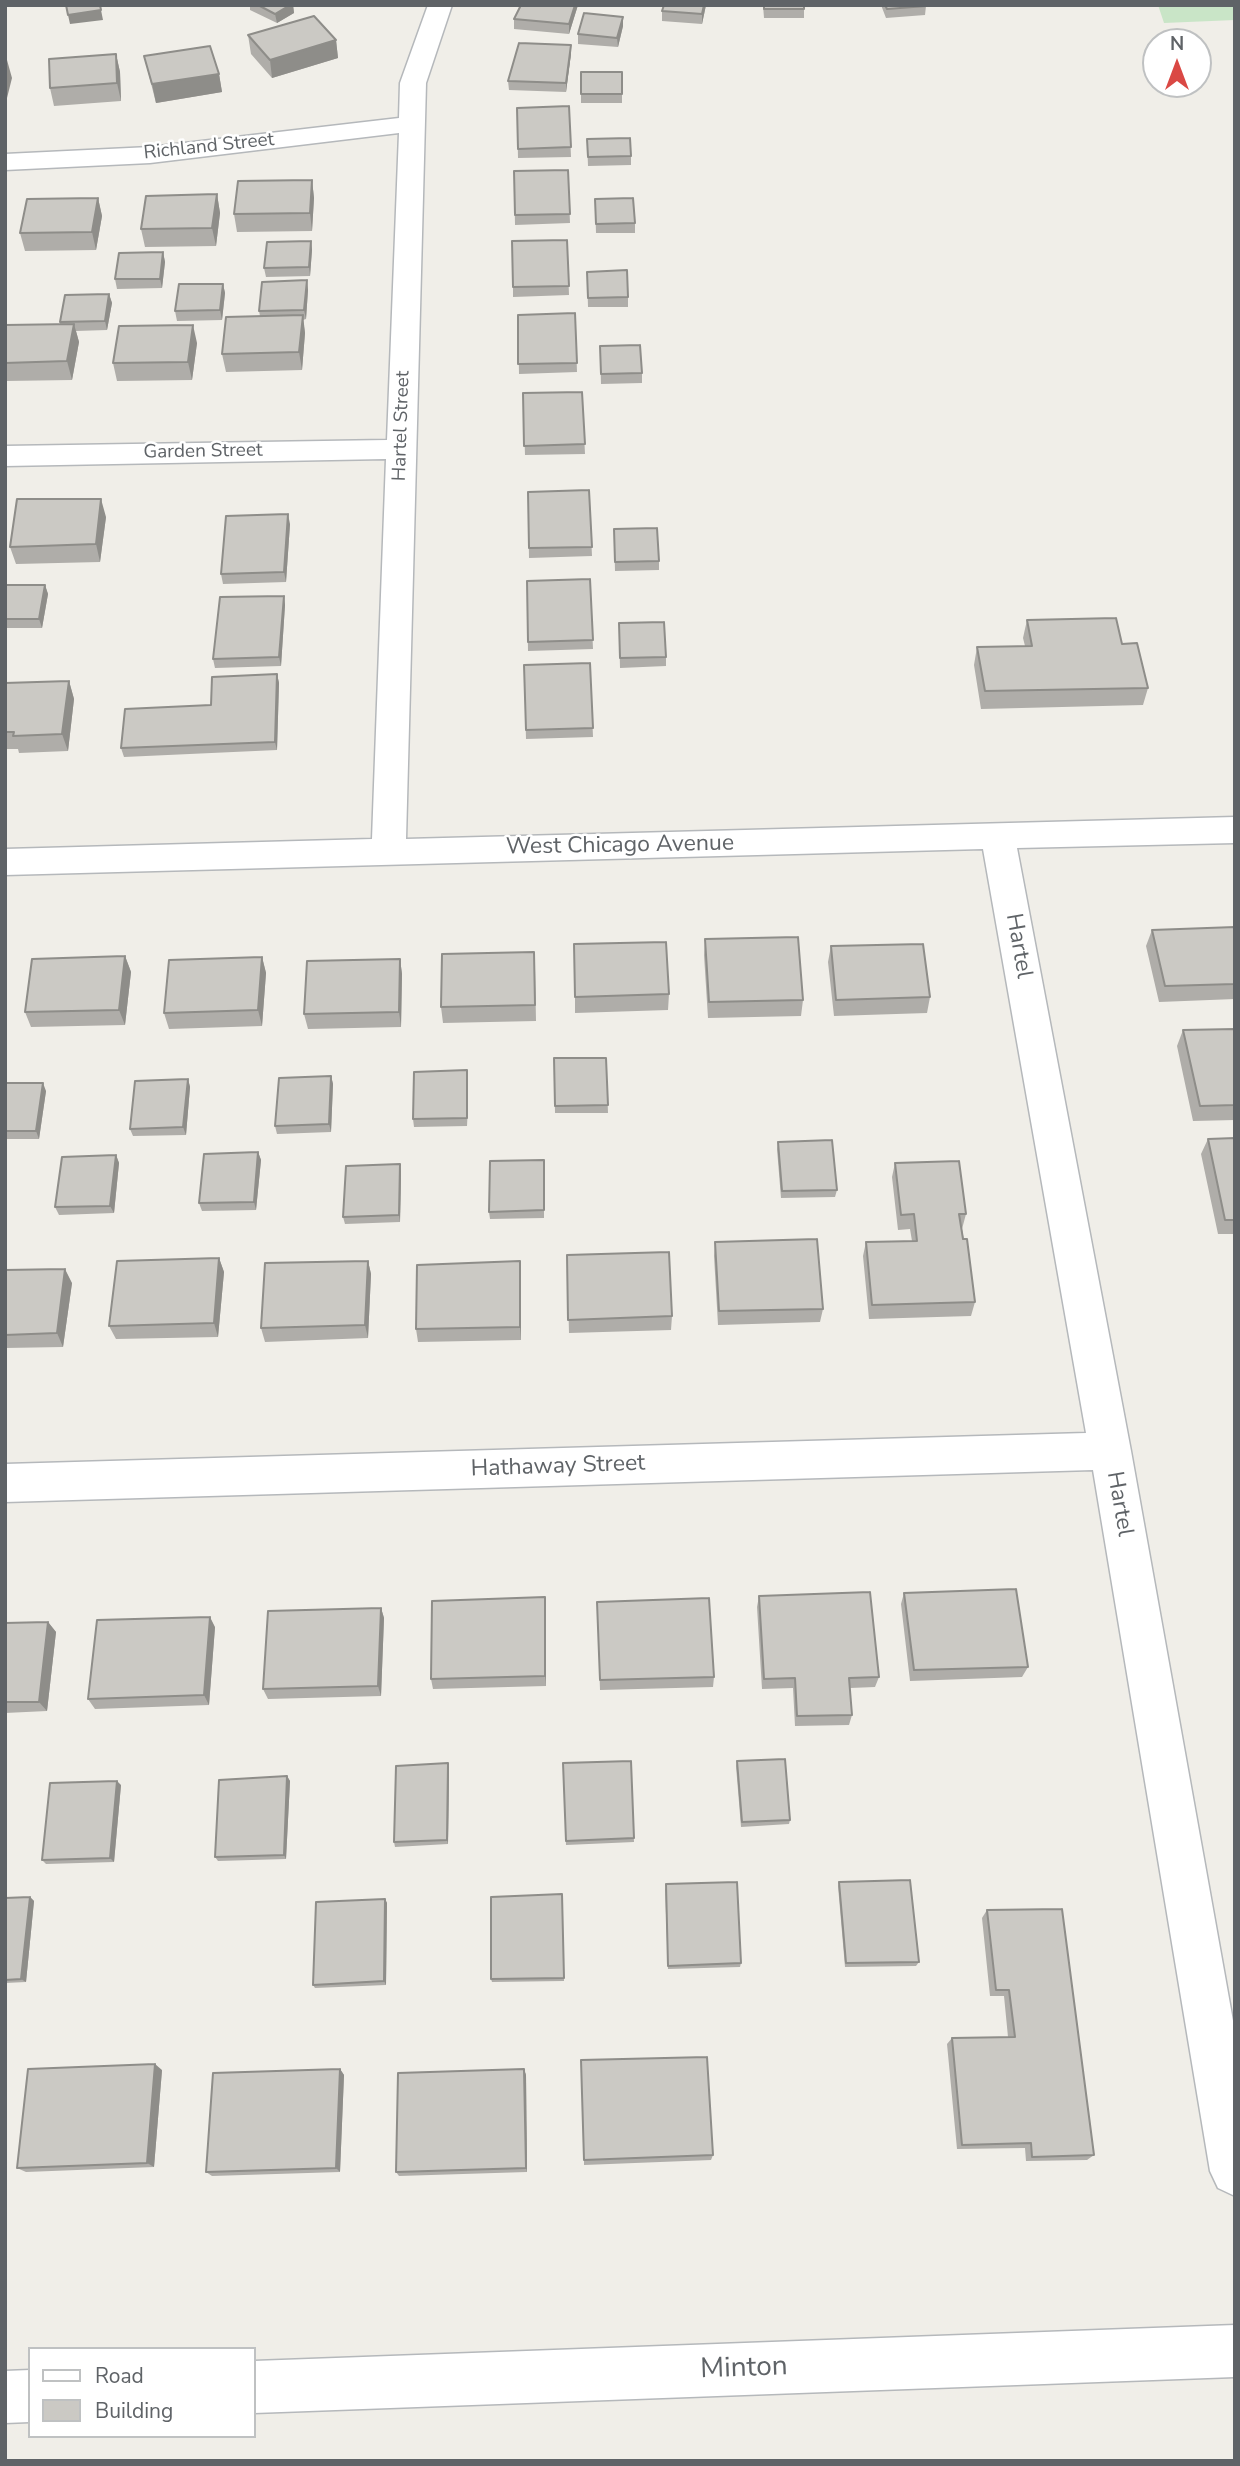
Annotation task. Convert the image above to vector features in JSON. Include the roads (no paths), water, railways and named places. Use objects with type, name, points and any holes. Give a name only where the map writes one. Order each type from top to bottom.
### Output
[{"type":"street","name":"Hartel Street","points":[[389,852],[413,83],[440,5]]},
{"type":"street","name":"Richland Street","points":[[5,162],[150,155],[411,124]]},
{"type":"street","name":"Garden Street","points":[[5,456],[401,449]]},
{"type":"street","name":"West Chicago Avenue","points":[[5,862],[1235,830]]},
{"type":"street","name":"Hartel","points":[[998,837],[1110,1451],[1235,2171]]},
{"type":"street","name":"Hathaway Street","points":[[5,1483],[1110,1451]]},
{"type":"street","name":"Minton","points":[[256,2388],[1235,2351]]},
{"type":"street","points":[[5,2397],[28,2396]]}]
